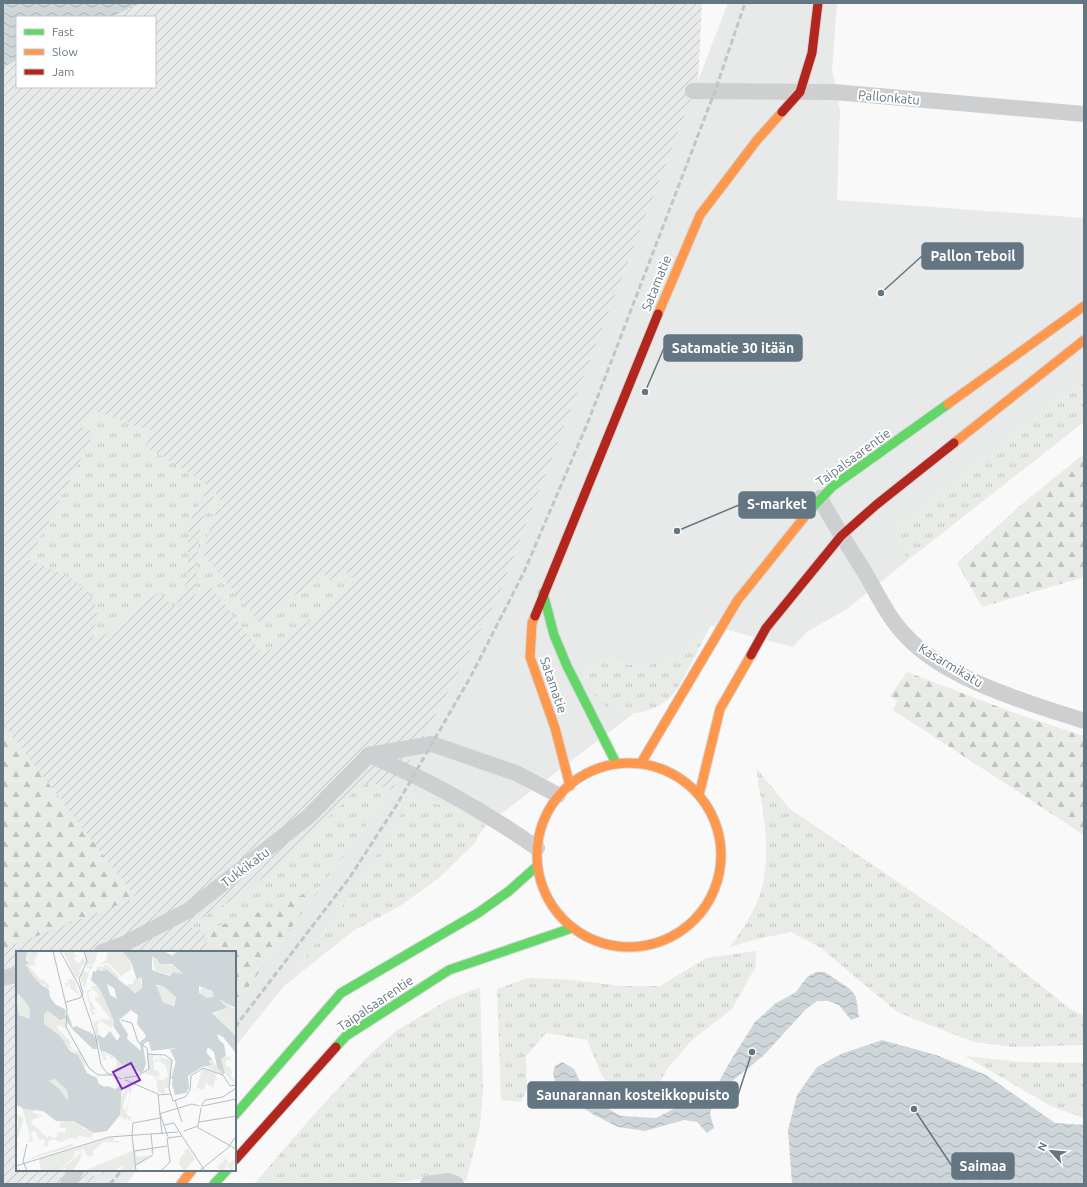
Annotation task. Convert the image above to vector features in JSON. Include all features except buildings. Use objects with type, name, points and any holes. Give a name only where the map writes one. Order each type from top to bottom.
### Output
[{"type":"main road","name":"Satamatie","points":[[564,791],[555,728],[530,657],[532,623],[675,272],[700,215],[757,140],[800,92],[812,53],[818,3]]},
{"type":"main road","name":"Taipalsaarentie","points":[[642,763],[737,601],[820,498],[833,486],[1084,306]]},
{"type":"main road","points":[[699,795],[720,709],[766,628],[841,536],[876,505],[1084,340]]},
{"type":"main road","name":"Satamatie","points":[[543,593],[554,635],[566,666],[616,763]]},
{"type":"main road","points":[[616,763],[642,763],[670,773],[683,780],[699,795],[715,821],[721,850],[718,880],[705,907],[690,924],[684,929],[658,943],[628,948],[598,942],[572,928],[552,905],[543,889],[537,866],[537,848],[540,831],[548,810],[564,791],[586,773],[616,763]]},
{"type":"main road","name":"Taipalsaarentie","points":[[236,1114],[341,993],[478,913],[509,891],[537,866]]},
{"type":"main road","name":"Taipalsaarentie","points":[[236,1159],[346,1036],[449,970],[572,928]]},
{"type":"main road","points":[[181,1184],[191,1171]]},
{"type":"main road","points":[[214,1184],[225,1171]]},
{"type":"street","name":"Pallonkatu","points":[[693,91],[834,92],[1084,114]]},
{"type":"street","name":"Kasarmikatu","points":[[820,498],[841,536],[864,572],[880,604],[905,636],[928,655],[972,681],[1021,700],[1084,721]]},
{"type":"street","points":[[369,755],[432,744],[564,791]]},
{"type":"street","points":[[369,755],[415,774],[497,820],[537,848]]},
{"type":"street","name":"Tukkikatu","points":[[105,951],[122,945],[189,910],[308,817],[369,755]]},
{"type":"street","points":[[3,978],[16,975]]},
{"type":"street","points":[[68,1184],[75,1171]]},
{"type":"street","points":[[428,1184],[449,1182],[456,1184]]},
{"type":"shaded area","points":[[141,3],[702,3],[698,81],[498,597],[429,728],[392,790],[236,1005],[236,951],[16,951],[16,1171],[105,1171],[94,1184],[3,1184],[3,74],[6,66],[16,61],[16,88],[156,88],[156,16],[113,16]]},
{"type":"shaded area","points":[[728,3],[837,3],[832,70],[840,111],[837,200],[1084,218],[1084,378],[892,530],[908,560],[847,609],[808,631],[793,647],[705,624],[692,643],[673,655],[651,665],[630,665],[606,659],[582,667],[587,682],[612,709],[633,714],[485,826],[460,812],[411,795],[396,826],[354,891],[284,986],[236,1046],[236,1005],[392,790],[429,728],[498,597]]},
{"type":"shaded area","points":[[105,1171],[136,1171],[126,1184],[94,1184]]},
{"type":"green space","points":[[1084,378],[1084,422],[908,560],[892,530]]},
{"type":"green space","points":[[97,412],[150,430],[146,447],[196,477],[209,487],[190,522],[188,536],[188,568],[184,589],[180,599],[174,607],[159,592],[97,641],[92,635],[97,611],[93,600],[87,592],[70,578],[29,560],[94,433],[82,427]]},
{"type":"green space","points":[[1084,454],[1084,577],[982,607],[957,563],[1023,503]]},
{"type":"green space","points":[[215,493],[221,498],[208,535],[204,555],[259,622],[323,574],[335,583],[344,570],[354,579],[341,597],[263,655],[209,584],[195,597],[200,525]]},
{"type":"green space","points":[[705,624],[711,625],[684,678],[674,693],[657,707],[635,713],[624,713],[614,710],[604,705],[596,697],[587,683],[581,667],[606,659],[629,665],[651,665],[673,655],[692,643]]},
{"type":"green space","points":[[907,672],[1020,715],[1084,736],[1084,835],[893,710],[897,701],[890,696]]},
{"type":"green space","points":[[3,724],[136,898],[3,949]]},
{"type":"green space","points":[[756,768],[790,809],[985,941],[1069,1008],[1084,1016],[1084,1045],[1013,1047],[974,1042],[919,1021],[896,1011],[821,948],[791,932],[753,940],[730,947],[757,903],[765,872],[765,828]]},
{"type":"green space","points":[[372,783],[392,790],[322,885],[286,903],[204,931],[187,927],[247,891],[297,849],[358,788]]},
{"type":"green space","points":[[411,795],[460,812],[485,826],[473,845],[440,877],[400,906],[353,931],[284,986],[368,870],[398,821]]},
{"type":"green space","points":[[322,885],[236,1005],[236,951],[209,951],[204,931],[286,903]]},
{"type":"green space","points":[[756,951],[756,966],[732,1009],[691,1041],[667,1069],[653,1095],[620,1094],[602,1076],[587,1040],[546,1033],[526,1056],[527,1088],[521,1102],[501,1100],[497,989],[528,978],[573,980],[621,986],[660,986],[706,958]]},
{"type":"green space","points":[[480,987],[483,1091],[480,1126],[466,1181],[448,1175],[387,1184],[254,1184],[310,1119],[365,1059],[396,1031],[448,1000]]},
{"type":"green space","points":[[965,1056],[1022,1062],[1084,1063],[1084,1118],[1051,1106]]},
{"type":"green space","points":[[92,1171],[105,1171],[97,1181]]},
{"type":"water","points":[[3,3],[141,3],[113,16],[16,16],[16,61],[6,66],[3,73]]},
{"type":"water","points":[[816,972],[825,972],[850,989],[856,997],[859,1017],[851,1020],[839,1005],[828,1001],[817,1001],[805,1010],[764,1055],[731,1082],[713,1103],[710,1114],[714,1128],[707,1133],[697,1122],[684,1120],[645,1131],[618,1127],[594,1115],[570,1099],[556,1084],[553,1074],[555,1066],[562,1062],[574,1069],[587,1096],[594,1101],[621,1116],[656,1118],[716,1087],[755,1022],[776,1003],[796,992],[807,977]]},
{"type":"water","points":[[882,1040],[936,1055],[986,1075],[1055,1123],[1084,1125],[1084,1184],[792,1184],[788,1130],[797,1095],[817,1067],[841,1054]]},
{"type":"railway","points":[[236,1026],[350,877],[396,806],[471,676],[524,572],[588,422],[715,91],[745,3]]},
{"type":"railway","points":[[110,1184],[121,1171]]},
{"type":"traffic: fast","points":[[810,510],[833,486],[948,404]]},
{"type":"traffic: fast","points":[[543,593],[554,635],[567,666],[616,763]]},
{"type":"traffic: fast","points":[[236,1114],[341,993],[478,913],[509,891],[537,866]]},
{"type":"traffic: fast","points":[[336,1047],[346,1036],[449,970],[572,928]]},
{"type":"traffic: fast","points":[[214,1184],[226,1171]]},
{"type":"traffic: slow","points":[[658,314],[700,215],[757,140],[782,112]]},
{"type":"traffic: slow","points":[[948,404],[1084,306]]},
{"type":"traffic: slow","points":[[954,443],[1084,340]]},
{"type":"traffic: slow","points":[[641,763],[737,601],[810,510]]},
{"type":"traffic: slow","points":[[535,616],[532,623],[530,657],[555,728],[570,786]]},
{"type":"traffic: slow","points":[[699,795],[720,709],[751,655]]},
{"type":"traffic: slow","points":[[629,763],[647,765],[664,770],[680,779],[694,790],[705,804],[714,820],[719,837],[721,855],[719,873],[714,890],[705,906],[694,920],[680,931],[664,940],[647,945],[629,947],[611,945],[594,940],[578,931],[564,920],[553,906],[544,890],[539,873],[537,855],[539,837],[544,820],[553,804],[564,790],[578,779],[594,770],[611,765],[629,763]]},
{"type":"traffic: slow","points":[[181,1184],[191,1171]]},
{"type":"traffic: jam","points":[[782,112],[800,92],[812,53],[818,3]]},
{"type":"traffic: jam","points":[[535,616],[658,314]]},
{"type":"traffic: jam","points":[[751,655],[766,628],[841,536],[876,505],[954,443]]},
{"type":"traffic: jam","points":[[236,1159],[336,1047]]},
{"type":"place","name":"Pallon Teboil","points":[[881,293]]},
{"type":"place","name":"Satamatie 30 itään","points":[[645,392]]},
{"type":"place","name":"S-market","points":[[677,531]]},
{"type":"place","name":"Saunarannan kosteikkopuisto","points":[[752,1052]]},
{"type":"place","name":"Saimaa","points":[[914,1109]]}]
